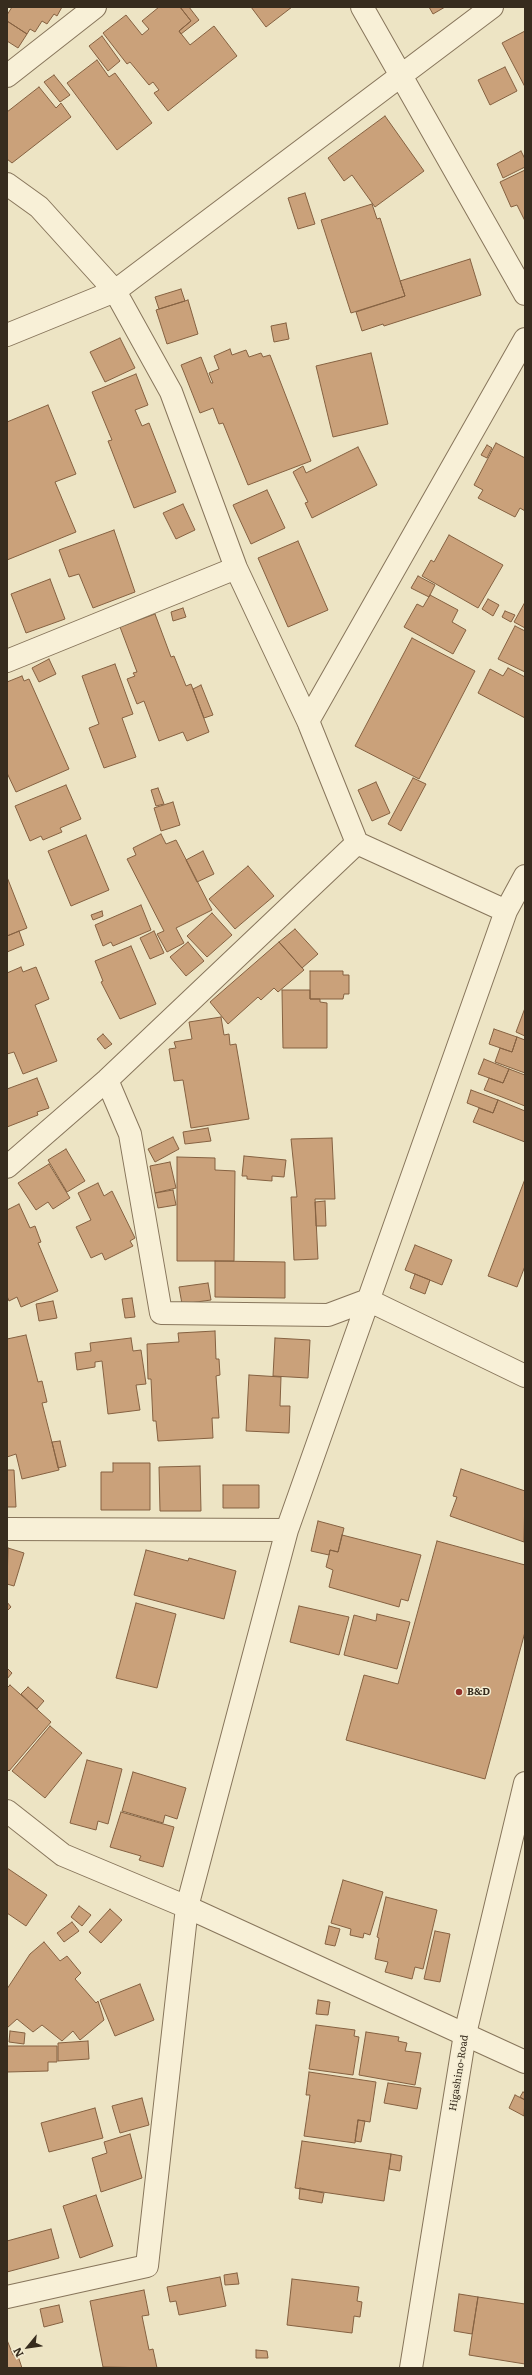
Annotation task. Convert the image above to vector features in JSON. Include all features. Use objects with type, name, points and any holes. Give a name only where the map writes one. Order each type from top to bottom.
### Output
[{"type":"street","points":[[7,76],[95,7]]},
{"type":"street","points":[[362,7],[525,294]]},
{"type":"street","points":[[7,335],[115,291],[492,7]]},
{"type":"street","points":[[7,184],[38,207],[115,291],[171,392],[236,568],[308,721],[357,843],[506,911]]},
{"type":"street","points":[[308,721],[525,339]]},
{"type":"street","points":[[7,661],[236,568]]},
{"type":"street","points":[[7,1166],[107,1080],[357,843]]},
{"type":"street","points":[[7,2297],[147,2266],[187,1907],[287,1530],[506,911],[525,876]]},
{"type":"street","points":[[107,1080],[130,1134],[161,1313],[328,1315],[368,1300],[525,1376]]},
{"type":"street","points":[[7,1529],[287,1530]]},
{"type":"street","name":"Higashino-Road","points":[[411,2368],[465,2034],[525,1783]]},
{"type":"street","points":[[7,1811],[63,1855],[187,1907],[525,2062]]},
{"type":"building","points":[[12,7],[62,7],[57,16],[54,14],[47,24],[42,21],[35,32],[30,29],[27,34],[7,21],[7,15]]},
{"type":"building","points":[[159,7],[180,7],[191,21],[179,31],[190,45],[214,26],[237,56],[168,111],[154,93],[159,90],[153,82],[149,85],[130,62],[127,64],[103,33],[126,15],[142,35],[149,29],[142,21]]},
{"type":"building","points":[[180,7],[189,7],[199,20],[181,34],[179,31],[191,21]]},
{"type":"building","points":[[251,7],[292,7],[266,27]]},
{"type":"building","points":[[429,7],[445,7],[433,14]]},
{"type":"building","points":[[7,21],[27,34],[18,48],[7,41]]},
{"type":"building","points":[[525,31],[525,87],[502,43]]},
{"type":"building","points":[[102,36],[120,61],[108,71],[89,46]]},
{"type":"building","points":[[97,60],[109,77],[115,73],[152,123],[117,150],[67,83]]},
{"type":"building","points":[[505,67],[517,91],[490,105],[478,80]]},
{"type":"building","points":[[54,75],[70,95],[60,102],[44,82]]},
{"type":"building","points":[[39,87],[56,108],[61,103],[71,117],[12,163],[7,159],[7,112]]},
{"type":"building","points":[[385,116],[424,171],[375,207],[352,175],[344,181],[328,158]]},
{"type":"building","points":[[521,151],[525,159],[525,167],[503,178],[497,164]]},
{"type":"building","points":[[525,170],[525,221],[517,205],[511,207],[500,182]]},
{"type":"building","points":[[305,193],[315,224],[298,229],[288,198]]},
{"type":"building","points":[[372,204],[377,219],[380,218],[405,296],[351,313],[321,220]]},
{"type":"building","points":[[470,259],[481,295],[384,326],[383,324],[362,331],[356,312],[405,296],[400,281]]},
{"type":"building","points":[[181,289],[185,301],[159,309],[155,297]]},
{"type":"building","points":[[188,300],[198,334],[167,344],[156,310]]},
{"type":"building","points":[[286,323],[289,339],[274,342],[271,326]]},
{"type":"building","points":[[120,338],[135,368],[105,382],[90,352]]},
{"type":"building","points":[[230,349],[232,355],[246,350],[249,357],[261,353],[263,357],[270,355],[311,461],[248,485],[223,423],[219,424],[213,408],[200,413],[181,365],[201,357],[211,383],[213,383],[209,373],[219,369],[214,356]]},
{"type":"building","points":[[371,353],[388,424],[333,437],[316,366]]},
{"type":"building","points":[[136,374],[148,405],[135,410],[142,426],[149,423],[176,492],[134,508],[108,441],[112,440],[92,392]]},
{"type":"building","points":[[48,405],[76,474],[55,482],[76,532],[7,560],[7,422]]},
{"type":"building","points":[[496,443],[525,458],[525,511],[520,508],[515,517],[478,498],[483,490],[474,485]]},
{"type":"building","points":[[487,445],[492,448],[487,458],[481,455]]},
{"type":"building","points":[[358,447],[377,485],[312,518],[305,503],[308,502],[293,472],[303,466],[306,473]]},
{"type":"building","points":[[267,490],[285,528],[251,544],[233,505]]},
{"type":"building","points":[[183,504],[195,530],[176,539],[163,513]]},
{"type":"building","points":[[114,530],[135,592],[93,608],[79,574],[69,577],[59,550]]},
{"type":"building","points":[[449,535],[503,565],[478,608],[422,576],[431,560],[434,562]]},
{"type":"building","points":[[298,541],[328,610],[288,627],[258,558]]},
{"type":"building","points":[[418,576],[435,585],[429,597],[411,588]]},
{"type":"building","points":[[50,579],[65,619],[26,633],[11,594]]},
{"type":"building","points":[[430,595],[458,610],[452,622],[466,630],[453,654],[404,627],[417,604],[423,607]]},
{"type":"building","points":[[488,599],[499,605],[493,616],[482,609]]},
{"type":"building","points":[[525,602],[525,628],[514,622]]},
{"type":"building","points":[[183,608],[186,617],[173,621],[171,612]]},
{"type":"building","points":[[505,611],[515,615],[511,622],[502,617]]},
{"type":"building","points":[[155,614],[171,657],[174,656],[186,686],[191,684],[209,732],[187,741],[183,732],[159,741],[144,701],[137,704],[127,679],[135,676],[133,673],[137,672],[120,627]]},
{"type":"building","points":[[515,626],[525,631],[525,672],[498,659]]},
{"type":"building","points":[[412,638],[475,671],[419,779],[355,746]]},
{"type":"building","points":[[49,659],[56,674],[39,682],[32,668]]},
{"type":"building","points":[[115,664],[133,714],[122,718],[136,757],[104,768],[89,728],[99,724],[82,676]]},
{"type":"building","points":[[508,668],[525,677],[525,718],[478,693],[490,669],[503,676]]},
{"type":"building","points":[[22,676],[24,681],[29,679],[69,769],[16,792],[7,773],[7,682]]},
{"type":"building","points":[[201,685],[213,715],[204,718],[193,689]]},
{"type":"building","points":[[413,778],[426,784],[401,831],[388,824]]},
{"type":"building","points":[[376,782],[390,813],[372,821],[358,790]]},
{"type":"building","points":[[66,785],[81,819],[60,828],[62,832],[43,840],[41,836],[30,841],[15,806]]},
{"type":"building","points":[[158,788],[164,804],[156,806],[151,790]]},
{"type":"building","points":[[173,802],[180,825],[161,831],[154,808]]},
{"type":"building","points":[[161,834],[166,844],[176,840],[212,910],[176,928],[184,943],[167,952],[157,934],[164,931],[127,859],[136,855],[133,848]]},
{"type":"building","points":[[86,835],[109,890],[71,906],[48,851]]},
{"type":"building","points":[[203,851],[214,874],[197,882],[186,860]]},
{"type":"building","points":[[248,866],[274,896],[235,929],[209,899]]},
{"type":"building","points":[[7,877],[27,928],[7,936]]},
{"type":"building","points":[[141,905],[151,930],[113,946],[111,942],[103,946],[95,925]]},
{"type":"building","points":[[102,911],[103,916],[93,920],[91,915]]},
{"type":"building","points":[[212,913],[232,935],[207,957],[187,936]]},
{"type":"building","points":[[295,929],[318,954],[302,968],[279,942]]},
{"type":"building","points":[[19,931],[24,945],[7,952],[7,936]]},
{"type":"building","points":[[154,931],[164,953],[150,959],[140,938]]},
{"type":"building","points":[[188,942],[204,961],[186,976],[170,957]]},
{"type":"building","points":[[279,942],[304,970],[278,992],[274,988],[261,1000],[258,997],[228,1024],[210,1002]]},
{"type":"building","points":[[131,946],[156,1004],[120,1019],[101,982],[103,981],[95,961]]},
{"type":"building","points":[[21,967],[23,972],[36,967],[49,999],[35,1005],[57,1061],[23,1074],[14,1052],[7,1054],[7,973]]},
{"type":"building","points":[[310,971],[343,971],[343,975],[349,975],[349,994],[344,994],[343,999],[310,999]]},
{"type":"building","points":[[282,990],[310,990],[310,999],[320,999],[320,1002],[327,1003],[327,1048],[283,1048]]},
{"type":"building","points":[[525,1008],[525,1036],[516,1032]]},
{"type":"building","points":[[221,1017],[224,1035],[229,1034],[230,1045],[236,1044],[249,1119],[191,1128],[183,1080],[174,1081],[169,1049],[176,1048],[174,1042],[192,1039],[189,1022]]},
{"type":"building","points":[[494,1029],[517,1037],[512,1052],[489,1044]]},
{"type":"building","points":[[103,1034],[112,1044],[105,1049],[97,1039]]},
{"type":"building","points":[[517,1037],[525,1040],[525,1073],[495,1062],[500,1048],[512,1052]]},
{"type":"building","points":[[484,1059],[509,1069],[503,1083],[478,1074]]},
{"type":"building","points":[[509,1069],[525,1075],[525,1106],[484,1090],[489,1078],[503,1083]]},
{"type":"building","points":[[37,1078],[49,1108],[37,1112],[38,1115],[7,1127],[7,1089]]},
{"type":"building","points":[[471,1090],[498,1100],[493,1113],[467,1103]]},
{"type":"building","points":[[498,1100],[525,1111],[525,1142],[473,1122],[479,1108],[493,1113]]},
{"type":"building","points":[[208,1128],[211,1141],[185,1144],[183,1132]]},
{"type":"building","points":[[173,1137],[179,1149],[155,1162],[148,1149]]},
{"type":"building","points":[[332,1138],[335,1199],[315,1199],[318,1259],[294,1260],[291,1197],[297,1197],[291,1139]]},
{"type":"building","points":[[66,1149],[85,1181],[67,1192],[48,1160]]},
{"type":"building","points":[[244,1156],[286,1160],[284,1177],[272,1176],[272,1181],[247,1179],[247,1176],[242,1176]]},
{"type":"building","points":[[177,1157],[215,1158],[215,1170],[235,1171],[234,1261],[177,1261]]},
{"type":"building","points":[[170,1162],[176,1188],[155,1193],[150,1166]]},
{"type":"building","points":[[49,1164],[70,1198],[53,1209],[48,1202],[36,1210],[18,1183]]},
{"type":"building","points":[[525,1179],[525,1266],[517,1287],[488,1276]]},
{"type":"building","points":[[98,1183],[104,1196],[112,1191],[135,1238],[130,1241],[133,1246],[105,1260],[102,1253],[91,1258],[76,1227],[91,1220],[78,1193]]},
{"type":"building","points":[[173,1190],[176,1205],[158,1208],[155,1193]]},
{"type":"building","points":[[325,1201],[326,1226],[316,1226],[315,1202]]},
{"type":"building","points":[[19,1204],[30,1228],[35,1226],[41,1242],[38,1243],[58,1291],[21,1307],[17,1297],[9,1301],[7,1296],[7,1210]]},
{"type":"building","points":[[415,1245],[452,1260],[442,1285],[405,1270]]},
{"type":"building","points":[[215,1261],[285,1262],[285,1298],[215,1297]]},
{"type":"building","points":[[415,1274],[430,1280],[425,1294],[410,1288]]},
{"type":"building","points":[[208,1283],[211,1300],[182,1304],[179,1287]]},
{"type":"building","points":[[132,1298],[135,1317],[125,1318],[122,1299]]},
{"type":"building","points":[[53,1301],[57,1318],[39,1321],[36,1304]]},
{"type":"building","points":[[215,1331],[216,1359],[219,1359],[220,1375],[216,1376],[219,1418],[212,1418],[213,1438],[158,1441],[156,1421],[153,1421],[151,1379],[148,1379],[147,1344],[179,1342],[178,1333]]},
{"type":"building","points":[[26,1335],[38,1382],[42,1381],[47,1402],[42,1403],[59,1470],[22,1479],[16,1454],[7,1457],[7,1339]]},
{"type":"building","points":[[131,1338],[133,1351],[141,1350],[146,1384],[136,1385],[140,1410],[108,1414],[102,1361],[95,1362],[95,1367],[77,1370],[75,1353],[91,1351],[90,1343]]},
{"type":"building","points":[[275,1338],[310,1340],[308,1378],[273,1376]]},
{"type":"building","points":[[249,1375],[281,1377],[280,1406],[290,1406],[289,1433],[246,1431]]},
{"type":"building","points":[[60,1441],[66,1466],[58,1468],[52,1442]]},
{"type":"building","points":[[113,1463],[150,1463],[150,1510],[101,1510],[101,1472],[113,1472]]},
{"type":"building","points":[[200,1466],[201,1511],[160,1511],[159,1467]]},
{"type":"building","points":[[461,1469],[525,1491],[524,1542],[450,1516],[457,1497],[453,1496]]},
{"type":"building","points":[[7,1470],[14,1470],[16,1507],[7,1507]]},
{"type":"building","points":[[223,1485],[259,1485],[259,1508],[223,1508]]},
{"type":"building","points":[[318,1521],[344,1528],[338,1552],[330,1550],[329,1555],[311,1551]]},
{"type":"building","points":[[342,1535],[421,1555],[408,1601],[401,1599],[399,1607],[329,1587],[333,1570],[326,1567],[330,1550],[338,1552]]},
{"type":"building","points":[[437,1541],[525,1565],[525,1632],[485,1779],[346,1740],[364,1675],[398,1684]]},
{"type":"building","points":[[8,1548],[24,1553],[14,1586],[7,1584]]},
{"type":"building","points":[[146,1550],[188,1561],[189,1558],[236,1571],[224,1619],[134,1595]]},
{"type":"building","points":[[7,1602],[11,1607],[7,1611]]},
{"type":"building","points":[[136,1603],[176,1614],[157,1688],[116,1678]]},
{"type":"building","points":[[299,1606],[349,1617],[339,1655],[290,1642]]},
{"type":"building","points":[[377,1614],[410,1622],[397,1669],[344,1655],[354,1615],[376,1621]]},
{"type":"building","points":[[7,1668],[12,1673],[7,1679]]},
{"type":"building","points":[[10,1685],[51,1722],[9,1771],[7,1769],[7,1688]]},
{"type":"building","points":[[28,1687],[44,1701],[37,1709],[21,1694]]},
{"type":"building","points":[[50,1726],[82,1753],[45,1798],[12,1771]]},
{"type":"building","points":[[87,1760],[122,1769],[108,1824],[98,1821],[96,1830],[70,1823]]},
{"type":"building","points":[[133,1772],[186,1788],[177,1819],[165,1815],[163,1823],[122,1811]]},
{"type":"building","points":[[121,1812],[174,1827],[163,1867],[139,1860],[141,1856],[110,1847]]},
{"type":"building","points":[[7,1868],[47,1895],[26,1926],[7,1913]]},
{"type":"building","points":[[343,1880],[383,1892],[370,1935],[364,1933],[363,1938],[350,1935],[351,1929],[331,1923]]},
{"type":"building","points":[[386,1897],[437,1910],[423,1969],[415,1967],[412,1979],[385,1972],[388,1962],[375,1959],[379,1938],[377,1937]]},
{"type":"building","points":[[79,1906],[91,1915],[82,1926],[71,1917]]},
{"type":"building","points":[[110,1909],[122,1920],[101,1943],[89,1932]]},
{"type":"building","points":[[72,1922],[79,1931],[64,1942],[57,1933]]},
{"type":"building","points":[[329,1926],[340,1929],[335,1946],[325,1944]]},
{"type":"building","points":[[435,1931],[450,1934],[440,1982],[424,1979]]},
{"type":"building","points":[[44,1942],[60,1961],[67,1956],[81,1973],[75,1979],[96,2003],[98,2001],[104,2020],[80,2040],[73,2031],[62,2041],[42,2025],[33,2032],[17,2019],[7,2028],[7,1989],[30,1954]]},
{"type":"building","points":[[140,1984],[154,2020],[115,2036],[100,2000]]},
{"type":"building","points":[[318,2000],[330,2002],[328,2015],[316,2014]]},
{"type":"building","points":[[316,2025],[355,2030],[354,2036],[359,2037],[353,2075],[309,2069]]},
{"type":"building","points":[[10,2031],[25,2033],[24,2044],[9,2042]]},
{"type":"building","points":[[366,2032],[399,2037],[398,2041],[407,2043],[405,2051],[421,2053],[415,2085],[359,2075]]},
{"type":"building","points":[[88,2041],[89,2059],[58,2061],[58,2043]]},
{"type":"building","points":[[7,2046],[57,2046],[57,2062],[48,2062],[48,2071],[7,2072]]},
{"type":"building","points":[[309,2072],[376,2082],[370,2122],[358,2120],[355,2143],[304,2136],[310,2095],[306,2095]]},
{"type":"building","points":[[388,2083],[421,2088],[417,2109],[384,2103]]},
{"type":"building","points":[[523,2092],[525,2093],[525,2100],[520,2097]]},
{"type":"building","points":[[515,2095],[525,2100],[524,2116],[509,2108]]},
{"type":"building","points":[[142,2098],[149,2125],[120,2133],[112,2106]]},
{"type":"building","points":[[95,2108],[103,2138],[49,2152],[41,2123]]},
{"type":"building","points":[[358,2120],[365,2121],[361,2142],[355,2141]]},
{"type":"building","points":[[130,2134],[142,2178],[101,2192],[92,2158],[107,2153],[104,2142]]},
{"type":"building","points":[[302,2141],[391,2154],[384,2201],[295,2188]]},
{"type":"building","points":[[391,2154],[402,2156],[400,2171],[389,2169]]},
{"type":"building","points":[[300,2188],[324,2193],[322,2203],[299,2199]]},
{"type":"building","points":[[96,2195],[113,2246],[80,2258],[63,2206]]},
{"type":"building","points":[[51,2229],[59,2258],[7,2272],[7,2241]]},
{"type":"building","points":[[237,2273],[239,2284],[225,2285],[224,2275]]},
{"type":"building","points":[[220,2277],[226,2306],[179,2315],[176,2301],[170,2302],[167,2287]]},
{"type":"building","points":[[292,2279],[359,2287],[357,2301],[362,2302],[360,2317],[354,2316],[352,2333],[287,2325]]},
{"type":"building","points":[[144,2290],[149,2315],[142,2316],[149,2350],[153,2349],[157,2368],[103,2367],[90,2301]]},
{"type":"building","points":[[459,2294],[478,2297],[472,2334],[454,2331]]},
{"type":"building","points":[[478,2297],[525,2304],[525,2364],[469,2355]]},
{"type":"building","points":[[59,2305],[63,2322],[44,2327],[40,2309]]},
{"type":"building","points":[[7,2340],[13,2355],[17,2353],[22,2368],[7,2368]]},
{"type":"building","points":[[256,2350],[267,2351],[268,2358],[256,2358]]},
{"type":"place","name":"B&D","points":[[459,1692]]}]
